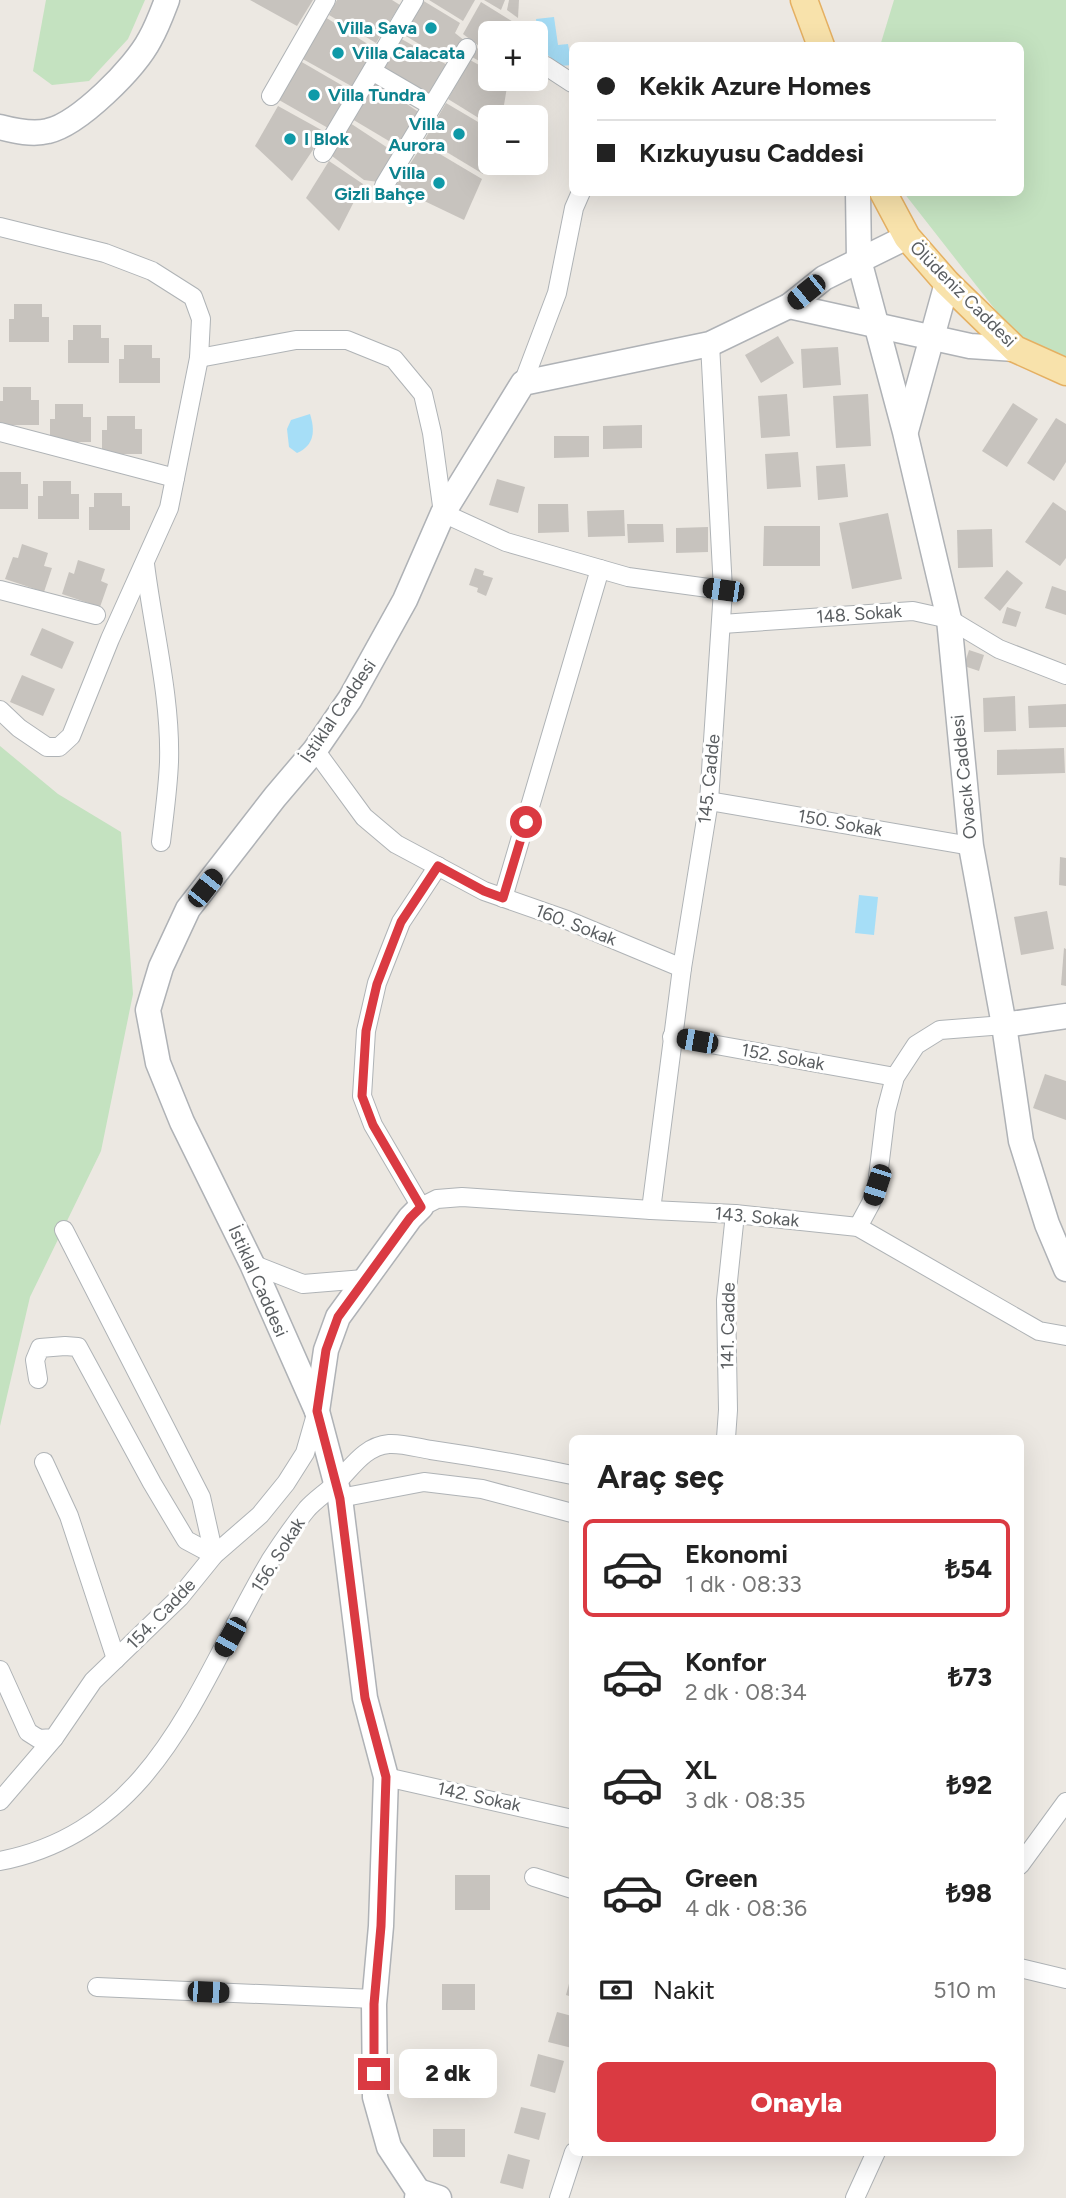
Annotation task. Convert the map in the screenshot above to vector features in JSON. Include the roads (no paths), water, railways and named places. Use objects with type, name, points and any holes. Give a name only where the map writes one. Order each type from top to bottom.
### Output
[{"type":"main road","points":[[804,0],[820,42]]},
{"type":"main road","name":"Ölüdeniz Caddesi","points":[[885,196],[907,237],[947,283],[1015,349],[1066,372]]},
{"type":"street","points":[[0,127],[17,131],[46,132],[68,124],[118,81],[149,41],[167,0]]},
{"type":"street","points":[[271,96],[326,0]]},
{"type":"street","points":[[323,153],[414,0]]},
{"type":"street","points":[[384,186],[467,48]]},
{"type":"street","points":[[548,67],[569,81]]},
{"type":"street","points":[[372,71],[432,106]]},
{"type":"street","points":[[523,383],[557,293],[574,208],[579,196]]},
{"type":"street","points":[[858,196],[859,260],[905,432]]},
{"type":"street","points":[[0,227],[105,253],[152,271],[193,297],[201,319],[199,358],[169,508],[110,639],[71,736],[59,747],[47,747],[19,728],[0,709]]},
{"type":"street","points":[[523,383],[710,344],[789,306],[824,278],[907,237]]},
{"type":"street","name":"Ovacık Caddesi","points":[[947,283],[905,432],[949,619],[971,846],[1004,1025],[1021,1142],[1047,1224],[1066,1269]]},
{"type":"street","points":[[789,306],[970,346],[1015,349]]},
{"type":"street","points":[[199,358],[296,340],[347,340],[394,359],[423,394],[432,433],[443,513],[506,542],[628,577],[723,590]]},
{"type":"street","name":"145. Cadde","points":[[651,1210],[681,968],[709,801],[722,624],[723,590],[710,344]]},
{"type":"street","name":"İstiklal Caddesi","points":[[317,1411],[252,1264],[177,1110],[158,1063],[148,1010],[162,967],[188,909],[315,750],[350,699],[405,600],[443,513],[523,383]]},
{"type":"street","points":[[0,432],[175,478]]},
{"type":"street","points":[[145,564],[162,666],[169,761],[161,842]]},
{"type":"street","points":[[503,898],[600,569]]},
{"type":"street","points":[[0,590],[96,615]]},
{"type":"street","name":"148. Sokak","points":[[722,624],[913,611],[949,619],[999,649],[1066,674]]},
{"type":"street","name":"160. Sokak","points":[[315,750],[364,817],[396,844],[484,891],[567,920],[681,968]]},
{"type":"street","name":"150. Sokak","points":[[709,801],[971,846]]},
{"type":"street","points":[[425,2196],[390,2147],[375,2097],[374,1998],[381,1926],[386,1777],[365,1698],[338,1491],[317,1411],[326,1350],[338,1317],[410,1218],[421,1207],[373,1125],[362,1096],[366,1031],[377,984],[401,922],[438,866]]},
{"type":"street","points":[[858,1227],[877,1185],[886,1111],[895,1077],[916,1045],[940,1030],[1066,1016]]},
{"type":"street","name":"152. Sokak","points":[[672,1037],[895,1077]]},
{"type":"street","name":"143. Sokak","points":[[421,1207],[437,1199],[462,1197],[735,1213],[858,1227],[1040,1331],[1066,1336]]},
{"type":"street","name":"141. Cadde","points":[[726,1435],[726,1300],[735,1213]]},
{"type":"street","points":[[64,1230],[201,1497],[214,1555]]},
{"type":"street","points":[[252,1264],[303,1284],[364,1279]]},
{"type":"street","points":[[37,1379],[35,1360],[40,1348],[78,1347],[186,1540],[214,1555]]},
{"type":"street","name":"154. Cadde","points":[[54,1738],[93,1681],[180,1597],[214,1555],[260,1515],[286,1483],[306,1453],[317,1411]]},
{"type":"street","name":"156. Sokak","points":[[0,1861],[58,1843],[101,1819],[144,1777],[187,1716],[271,1560],[308,1508],[338,1491],[359,1456],[388,1444],[503,1460],[569,1474]]},
{"type":"street","points":[[44,1462],[69,1516],[116,1659]]},
{"type":"street","points":[[338,1491],[424,1482],[482,1489],[569,1512]]},
{"type":"street","points":[[0,1670],[29,1732],[39,1739],[54,1738]]},
{"type":"street","points":[[0,1801],[54,1738]]},
{"type":"street","name":"142. Sokak","points":[[386,1777],[569,1818]]},
{"type":"street","points":[[1024,1860],[1066,1802]]},
{"type":"street","points":[[534,1877],[569,1888]]},
{"type":"street","points":[[1024,1969],[1066,1979]]},
{"type":"street","points":[[97,1987],[374,1998]]},
{"type":"street","points":[[559,2198],[573,2156]]},
{"type":"street","points":[[855,2198],[872,2156]]},
{"type":"water","points":[[554,17],[558,45],[568,44],[569,65],[560,66],[548,55],[548,21],[536,21]]},
{"type":"water","points":[[310,414],[312,436],[307,446],[297,453],[289,447],[287,429],[291,420]]},
{"type":"water","points":[[859,895],[878,897],[874,935],[855,933]]},
{"type":"place","name":"Villa Sava","points":[[431,28]]},
{"type":"place","name":"Villa Calacata","points":[[338,53]]},
{"type":"place","name":"Villa Tundra","points":[[314,95]]},
{"type":"place","name":"Villa Aurora","points":[[459,134]]},
{"type":"place","name":"I Blok","points":[[290,139]]},
{"type":"place","name":"Villa Gizli Bahçe","points":[[439,183]]}]
